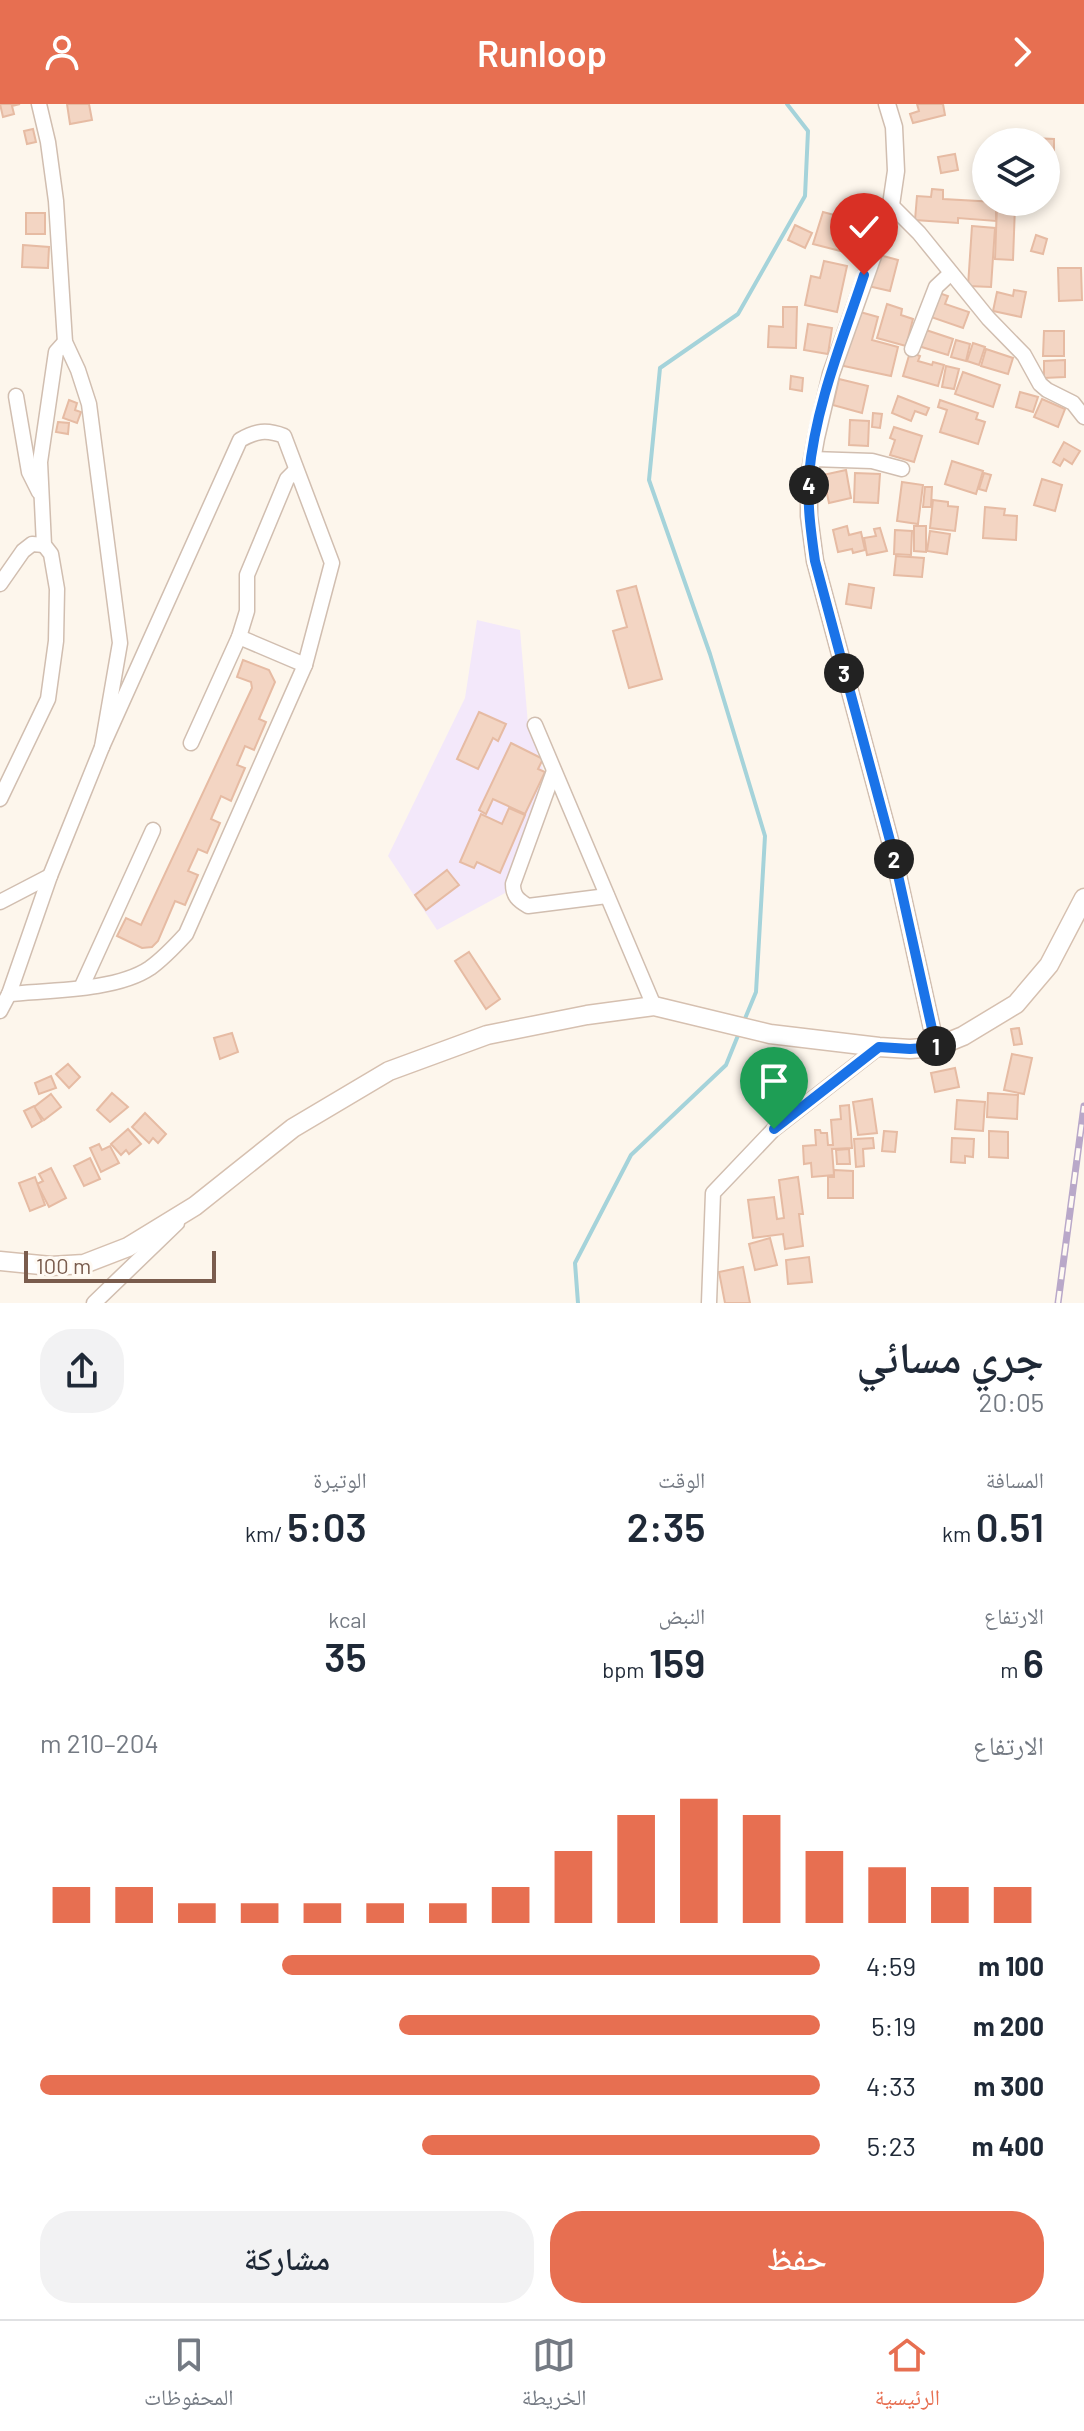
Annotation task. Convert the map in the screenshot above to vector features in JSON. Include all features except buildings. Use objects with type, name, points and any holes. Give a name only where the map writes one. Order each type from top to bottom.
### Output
[{"type":"main road","points":[[0,1261],[51,1266],[84,1264],[128,1247],[203,1199],[293,1128],[389,1071],[487,1035],[587,1015],[654,1006],[770,1034],[879,1047],[936,1047],[963,1036],[1016,1004],[1049,965],[1084,898]]},
{"type":"street","points":[[39,104],[56,201],[65,342],[89,404],[120,643],[102,747]]},
{"type":"street","points":[[887,104],[894,127],[896,171],[891,205],[831,374],[812,459],[809,516],[815,561],[892,848],[936,1047]]},
{"type":"street","points":[[891,205],[1024,355],[1040,384],[1073,403],[1084,417]]},
{"type":"street","points":[[912,349],[936,287],[951,273]]},
{"type":"street","points":[[0,799],[48,699],[56,641],[57,589],[51,554],[44,545],[40,462],[56,352],[65,342]]},
{"type":"street","points":[[16,396],[29,472],[42,498]]},
{"type":"street","points":[[0,1011],[102,747],[240,440],[256,431],[271,431],[284,436],[332,563],[305,665],[186,934],[147,970],[124,980],[9,994]]},
{"type":"street","points":[[812,459],[872,461],[902,469]]},
{"type":"street","points":[[191,743],[239,637],[247,611],[247,575],[287,479],[296,470]]},
{"type":"street","points":[[0,584],[23,551],[32,544],[44,545]]},
{"type":"street","points":[[239,637],[305,665]]},
{"type":"street","points":[[535,725],[654,1006]]},
{"type":"street","points":[[554,771],[513,884],[513,892],[519,901],[528,906],[607,896]]},
{"type":"street","points":[[82,986],[153,830]]},
{"type":"street","points":[[0,902],[50,876]]},
{"type":"street","points":[[709,1303],[713,1193],[774,1129],[879,1047]]},
{"type":"street","points":[[94,1303],[203,1199]]},
{"type":"shaded area","points":[[477,620],[520,630],[528,724],[544,773],[505,893],[437,930],[388,856],[465,698]]},
{"type":"waterway","points":[[744,1021],[756,992],[765,836],[710,654],[649,480],[660,368],[738,314],[805,196],[808,131],[787,104]]},
{"type":"waterway","points":[[578,1303],[575,1263],[631,1155],[726,1065],[739,1033]]},
{"type":"railway","points":[[1058,1303],[1084,1106]]},
{"type":"route","points":[[774,1129],[879,1047],[936,1047],[892,848],[815,561],[809,516],[809,477],[816,438],[831,374],[864,275]]}]
